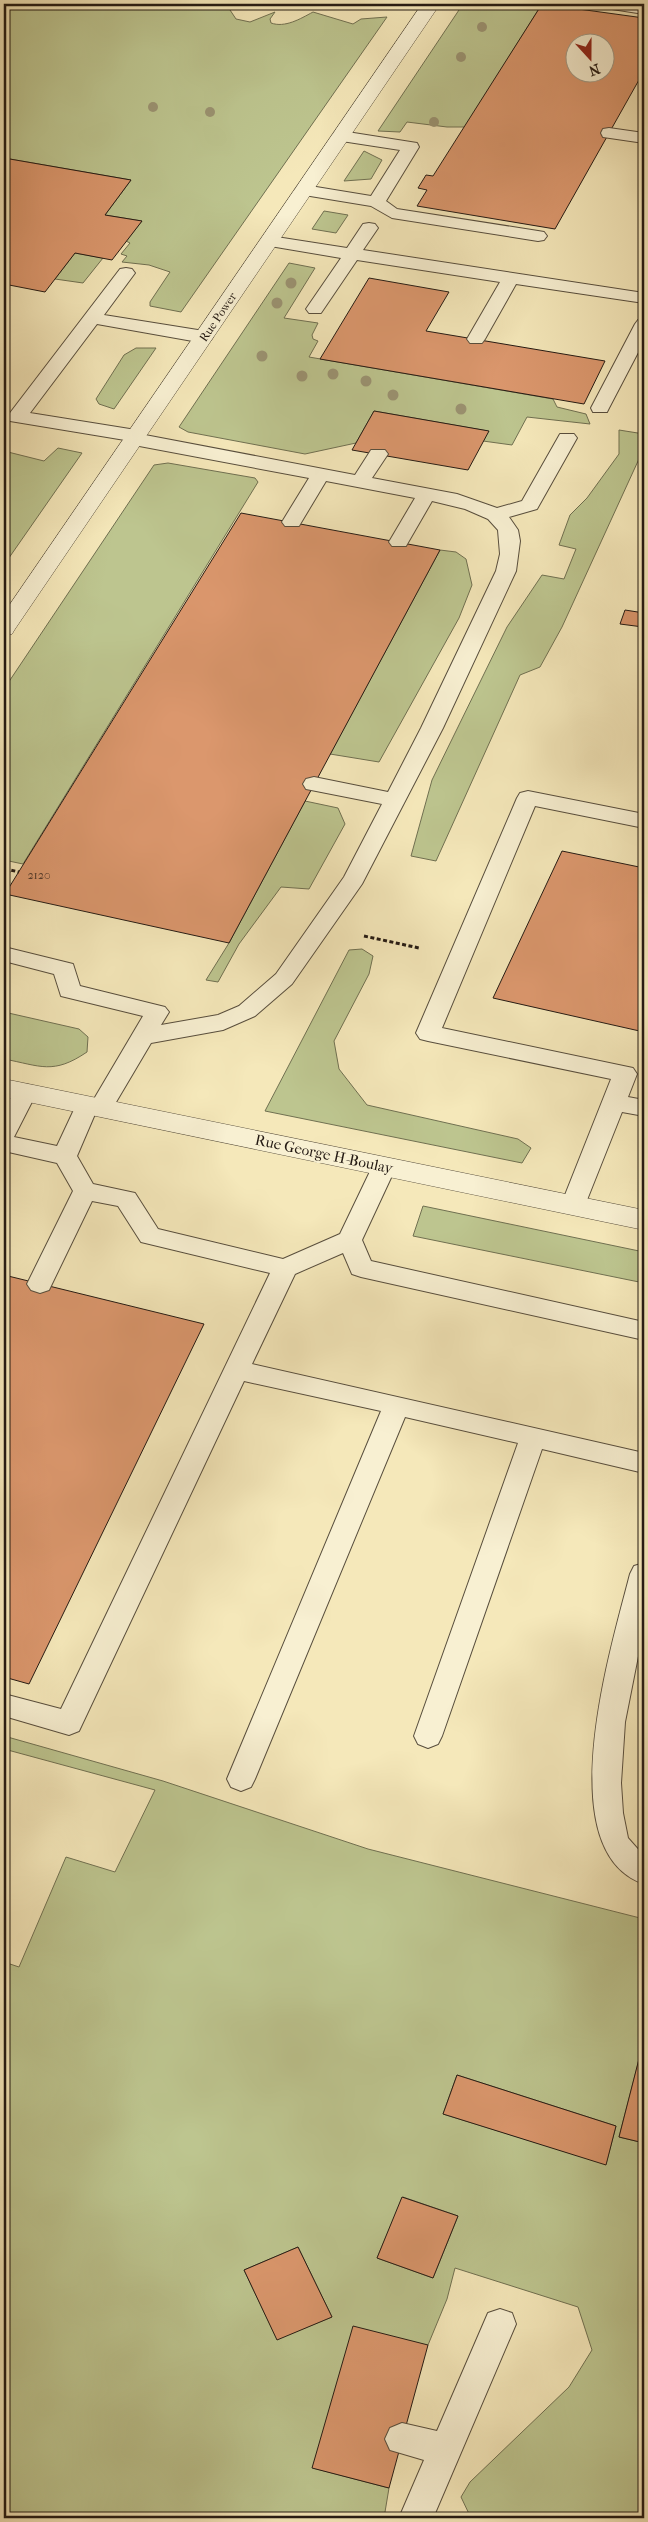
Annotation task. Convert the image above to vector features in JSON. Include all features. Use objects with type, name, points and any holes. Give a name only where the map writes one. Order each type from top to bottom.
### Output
[{"type":"street","name":"Rue Power","points":[[4,629],[432,4]]},
{"type":"street","name":"Rue George H-Boulay","points":[[14,1090],[644,1220]]},
{"type":"lane","points":[[612,4],[644,9]]},
{"type":"lane","points":[[610,133],[644,138]]},
{"type":"lane","points":[[341,136],[411,147],[376,202]]},
{"type":"lane","points":[[304,190],[376,202],[392,213],[538,236]]},
{"type":"lane","points":[[315,309],[368,228]]},
{"type":"lane","points":[[270,241],[644,298]]},
{"type":"lane","points":[[126,272],[92,318],[10,416],[135,438],[481,507],[497,514],[507,526],[511,542],[511,556],[506,571],[354,879],[284,979],[247,1011],[222,1022],[144,1036]]},
{"type":"lane","points":[[476,339],[511,278]]},
{"type":"lane","points":[[92,318],[204,337]]},
{"type":"lane","points":[[600,408],[644,324]]},
{"type":"lane","points":[[497,514],[530,504],[567,438]]},
{"type":"lane","points":[[360,482],[378,454]]},
{"type":"lane","points":[[292,522],[320,475]]},
{"type":"lane","points":[[399,542],[426,495]]},
{"type":"lane","points":[[314,784],[394,800]]},
{"type":"lane","points":[[572,1205],[614,1102],[635,1071],[428,1033],[528,798],[644,821]]},
{"type":"lane","points":[[4,954],[65,969],[68,991],[157,1012],[144,1036],[94,1107],[64,1156]]},
{"type":"lane","points":[[4,1133],[14,1090]]},
{"type":"lane","points":[[614,1102],[644,1108]]},
{"type":"lane","points":[[4,1142],[64,1156],[85,1190],[126,1200],[150,1236],[285,1268],[350,1240],[384,1167]]},
{"type":"lane","points":[[40,1284],[85,1190]]},
{"type":"lane","points":[[350,1240],[361,1268],[644,1331]]},
{"type":"lane","points":[[4,1705],[70,1723],[285,1268]]},
{"type":"lane","points":[[237,1370],[397,1405],[644,1463]]},
{"type":"lane","points":[[241,1779],[397,1405]]},
{"type":"lane","points":[[428,1736],[533,1437]]},
{"type":"lane","points":[[644,1574],[623,1652],[606,1757],[608,1796],[617,1846],[632,1864],[644,1872]]},
{"type":"lane","points":[[416,2518],[500,2324]]},
{"type":"lane","points":[[402,2439],[445,2449]]},
{"type":"path","points":[[4,880],[10,870],[18,872]]},
{"type":"path","points":[[320,927],[461,956]]},
{"type":"green space","points":[[13,4],[226,4],[236,19],[250,22],[275,12],[270,19],[271,23],[276,24],[292,22],[313,12],[353,24],[361,19],[387,17],[181,312],[150,306],[150,302],[170,272],[149,265],[122,262],[127,256],[121,254],[130,243],[126,241],[142,221],[105,215],[131,180],[4,158],[4,15]]},
{"type":"green space","points":[[463,4],[542,4],[465,127],[447,127],[407,122],[400,132],[378,131]]},
{"type":"green space","points":[[364,151],[382,160],[371,179],[344,181]]},
{"type":"green space","points":[[324,211],[348,215],[336,233],[312,229]]},
{"type":"green space","points":[[75,253],[103,258],[83,283],[55,279]]},
{"type":"green space","points":[[289,263],[315,268],[284,318],[318,323],[312,335],[313,339],[318,341],[309,357],[553,399],[557,407],[586,414],[590,424],[527,417],[512,445],[483,441],[488,431],[374,411],[356,443],[305,454],[188,432],[179,427]]},
{"type":"green space","points":[[136,348],[156,348],[114,409],[99,404],[96,399],[124,355]]},
{"type":"green space","points":[[619,430],[644,434],[644,448],[562,627],[540,667],[520,675],[436,861],[411,856],[432,780],[507,627],[542,575],[564,579],[576,549],[559,545],[570,515],[587,498],[619,454]]},
{"type":"green space","points":[[58,448],[82,453],[4,565],[4,451],[44,461]]},
{"type":"green space","points":[[168,463],[255,478],[258,482],[23,864],[4,860],[4,689],[154,465]]},
{"type":"green space","points":[[440,550],[456,552],[466,559],[472,585],[459,618],[379,762],[330,754]]},
{"type":"green space","points":[[305,801],[338,808],[345,824],[309,889],[281,887],[239,944],[218,982],[206,980],[229,943]]},
{"type":"green space","points":[[362,949],[373,956],[369,974],[334,1041],[339,1069],[367,1105],[518,1139],[531,1148],[522,1163],[265,1111],[349,950]]},
{"type":"green space","points":[[4,1012],[79,1029],[88,1037],[87,1052],[65,1064],[47,1067],[4,1059]]},
{"type":"green space","points":[[423,1206],[644,1252],[644,1283],[413,1236]]},
{"type":"green space","points":[[4,1736],[163,1781],[368,1849],[644,1919],[644,2052],[641,2052],[619,2137],[644,2143],[644,2518],[471,2518],[461,2497],[470,2482],[569,2387],[592,2350],[578,2307],[455,2268],[447,2299],[428,2345],[313,2468],[389,2488],[384,2518],[4,2518],[4,1962],[19,1967],[66,1857],[115,1872],[155,1790],[4,1749]],"holes":[[[457,2075],[616,2126],[606,2164],[443,2114]],[[403,2197],[458,2216],[433,2278],[377,2258]],[[298,2247],[332,2317],[277,2339],[244,2270]]]},
{"type":"building","points":[[542,4],[644,18],[644,71],[555,229],[417,206],[427,190],[418,188],[426,175],[433,176]]},
{"type":"building","points":[[4,158],[131,180],[105,215],[142,221],[112,260],[75,253],[45,292],[4,284]]},
{"type":"building","points":[[369,278],[449,292],[426,331],[605,361],[584,404],[320,359]]},
{"type":"building","points":[[374,411],[489,431],[468,470],[352,450]]},
{"type":"building","points":[[241,513],[440,550],[229,943],[5,894]]},
{"type":"building","points":[[625,610],[644,613],[643,627],[620,624]]},
{"type":"building","points":[[562,851],[644,868],[644,1032],[493,998]]},
{"type":"building","points":[[4,1275],[204,1324],[29,1684],[4,1677]]},
{"type":"building","points":[[641,2051],[644,2052],[644,2143],[619,2137]]},
{"type":"building","points":[[457,2075],[616,2126],[606,2165],[443,2114]]},
{"type":"building","points":[[402,2197],[458,2216],[433,2278],[377,2258]]},
{"type":"building","points":[[298,2247],[332,2317],[277,2340],[244,2270]]},
{"type":"building","points":[[353,2326],[428,2345],[389,2488],[312,2468]]}]
